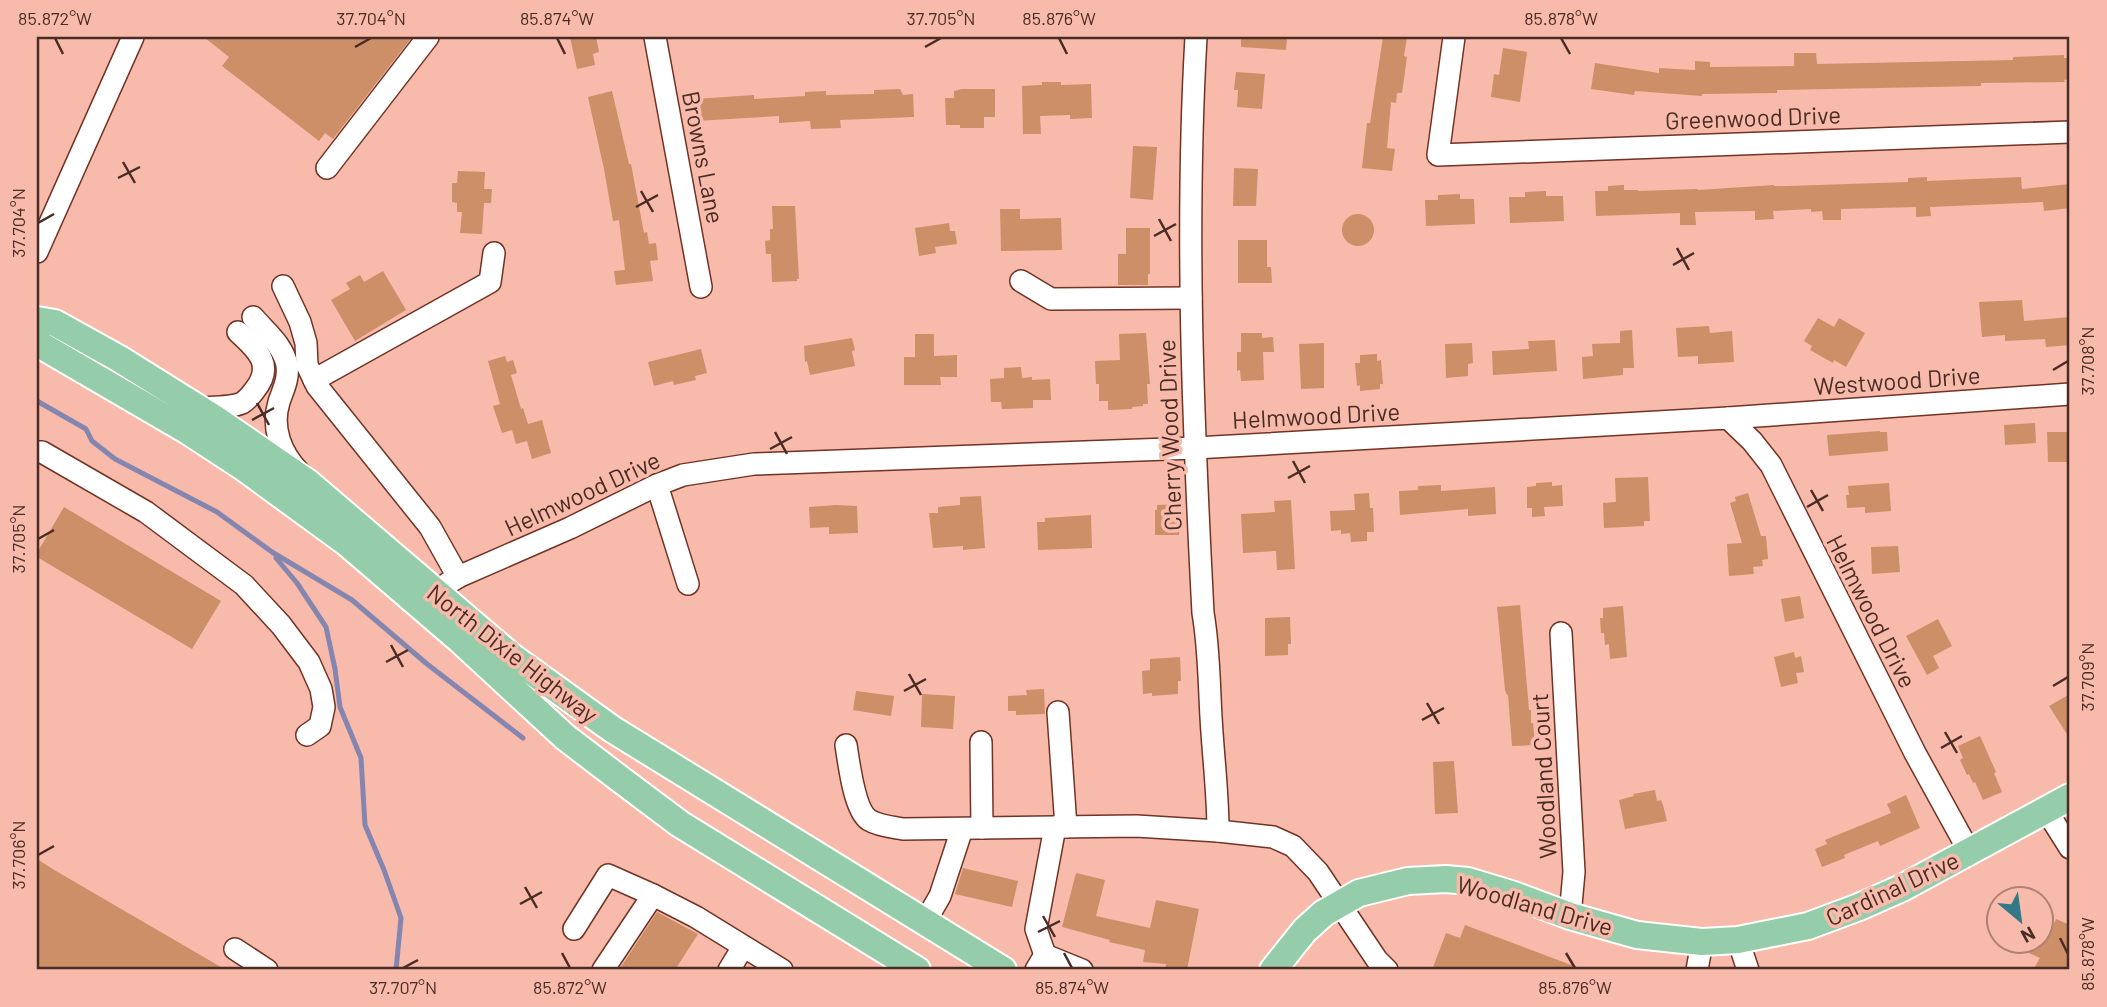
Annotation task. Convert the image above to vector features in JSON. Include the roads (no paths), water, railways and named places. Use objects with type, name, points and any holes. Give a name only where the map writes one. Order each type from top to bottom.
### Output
[{"type":"main road","name":"North Dixie Highway","points":[[37,320],[55,323],[118,358],[307,482],[512,657],[612,729],[1003,970]]},
{"type":"main road","name":"North Dixie Highway","points":[[37,343],[155,411],[243,467],[347,543],[460,640],[565,737],[620,779],[680,824],[904,967]]},
{"type":"main road","name":"Cardinal Drive","points":[[1702,942],[1738,940],[1808,926],[1859,907],[1970,853],[2070,797]]},
{"type":"main road","name":"Woodland Drive","points":[[1273,970],[1305,930],[1324,913],[1359,893],[1408,881],[1468,881],[1570,916],[1637,935],[1702,942]]},
{"type":"street","points":[[37,252],[132,37]]},
{"type":"street","points":[[327,168],[428,37]]},
{"type":"street","name":"Browns Lane","points":[[654,37],[701,287]]},
{"type":"street","name":"Cherry Wood Drive","points":[[1196,37],[1191,121],[1191,298],[1195,448],[1218,831]]},
{"type":"street","name":"Greenwood Drive","points":[[1454,37],[1438,155],[2070,132]]},
{"type":"street","points":[[314,380],[491,282],[494,253]]},
{"type":"street","points":[[1021,281],[1051,299],[1191,298]]},
{"type":"street","points":[[283,286],[300,322],[306,343],[307,365],[314,380],[430,527],[458,577]]},
{"type":"street","points":[[198,408],[242,403],[261,382],[264,368],[262,358],[245,325],[279,344],[287,365],[287,381],[278,405],[275,425],[286,458],[307,482]]},
{"type":"street","name":"Westwood Drive","points":[[1728,418],[2070,394]]},
{"type":"street","name":"Helmwood Drive","points":[[434,592],[458,577],[603,513],[657,485],[683,475],[754,464],[1195,448],[1728,418],[1752,441],[1771,465],[1915,753],[1970,853]]},
{"type":"street","points":[[37,452],[43,452],[146,512],[244,584],[281,625],[309,662],[321,689],[324,707],[320,726],[307,735]]},
{"type":"street","points":[[657,485],[688,584]]},
{"type":"street","name":"Woodland Court","points":[[1561,633],[1574,872],[1570,916]]},
{"type":"street","points":[[1058,712],[1060,827],[1036,929],[1041,963],[1082,970]]},
{"type":"street","points":[[925,922],[972,829],[981,742]]},
{"type":"street","points":[[846,745],[857,802],[867,820],[883,826],[903,830],[1136,826],[1272,837],[1293,846],[1318,872],[1377,960],[1387,970]]},
{"type":"street","points":[[2046,810],[2070,848]]},
{"type":"street","points":[[574,929],[608,875],[696,917],[782,970]]},
{"type":"street","points":[[603,970],[653,895]]},
{"type":"street","points":[[1738,940],[1748,970]]},
{"type":"street","points":[[1696,970],[1702,942]]},
{"type":"street","points":[[729,970],[743,947]]},
{"type":"street","points":[[235,949],[267,970]]},
{"type":"waterway","points":[[37,401],[86,429],[92,441],[115,459],[217,512],[272,552],[352,600],[427,664],[523,738]]},
{"type":"waterway","points":[[276,558],[297,583],[326,627],[340,707],[361,758],[365,825],[401,918],[396,970]]}]
